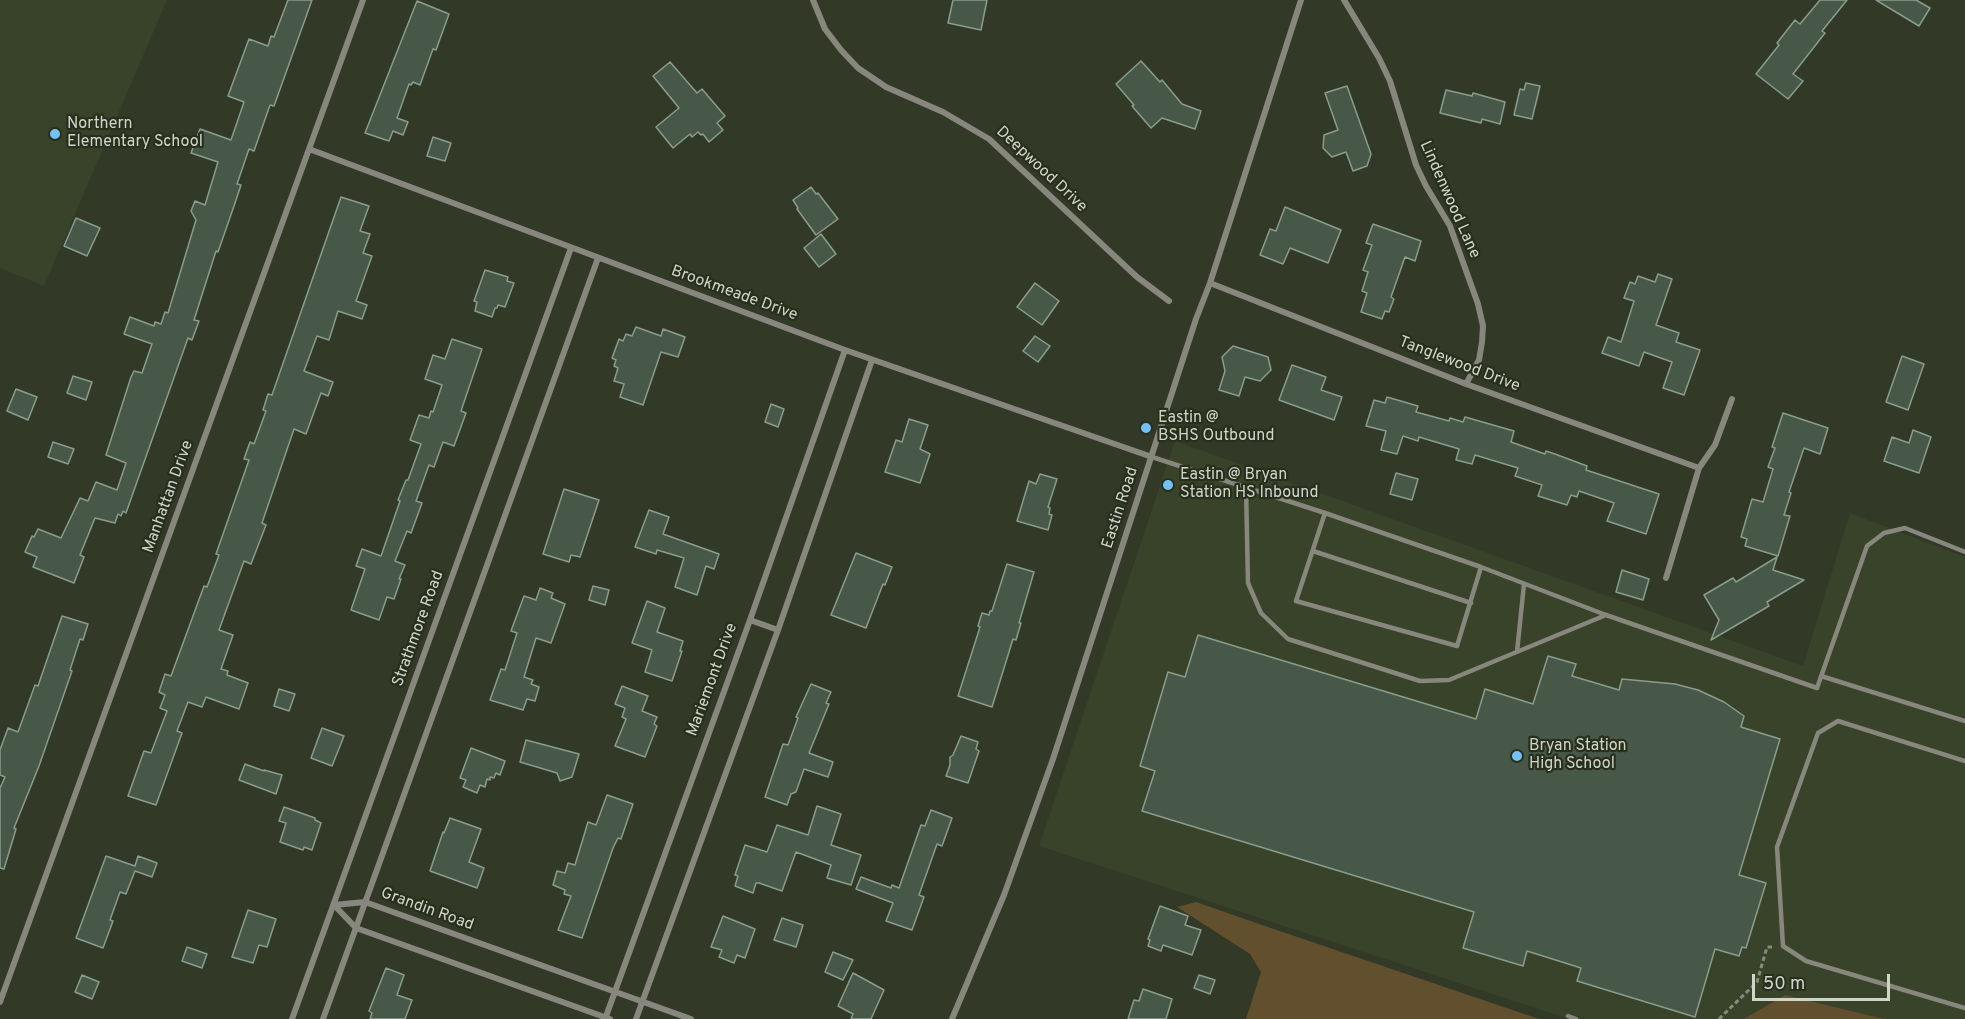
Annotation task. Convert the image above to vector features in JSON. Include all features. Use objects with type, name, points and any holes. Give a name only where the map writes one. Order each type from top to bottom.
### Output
[{"type":"street","name":"Manhattan Drive","points":[[0,1002],[363,0]]},
{"type":"street","name":"Deepwood Drive","points":[[813,0],[825,29],[858,68],[886,87],[943,112],[989,139],[1137,277],[1169,301]]},
{"type":"street","name":"Eastin Road","points":[[952,1019],[1004,895],[1053,759],[1301,0]]},
{"type":"street","name":"Lindenwood Lane","points":[[1344,0],[1390,81],[1416,165],[1450,226],[1478,304],[1483,326],[1482,342],[1479,360],[1466,384]]},
{"type":"street","name":"Brookmeade Drive","points":[[309,149],[872,360],[1152,457]]},
{"type":"street","name":"Strathmore Road","points":[[292,1019],[571,248]]},
{"type":"street","points":[[322,1019],[597,258]]},
{"type":"street","name":"Tanglewood Drive","points":[[1210,283],[1466,384],[1699,468]]},
{"type":"street","name":"Mariemont Drive","points":[[607,1018],[845,350]]},
{"type":"street","points":[[636,1019],[872,360]]},
{"type":"street","points":[[1666,578],[1699,468],[1715,445],[1732,399]]},
{"type":"street","points":[[750,620],[777,630]]},
{"type":"street","name":"Grandin Road","points":[[334,905],[365,902],[691,1019]]},
{"type":"street","points":[[334,905],[356,928],[607,1018]]},
{"type":"lane","points":[[1152,457],[1481,567],[1606,615],[1817,688],[1867,546],[1884,533],[1905,528],[1965,552]]},
{"type":"lane","points":[[1246,488],[1248,583],[1261,613],[1288,639],[1420,681],[1449,680],[1606,615]]},
{"type":"lane","points":[[1324,513],[1296,601],[1457,646],[1481,567]]},
{"type":"lane","points":[[1313,551],[1471,603]]},
{"type":"lane","points":[[1517,652],[1524,585]]},
{"type":"lane","points":[[1821,676],[1965,721]]},
{"type":"lane","points":[[1965,761],[1838,721],[1818,733],[1777,847],[1783,946],[1806,961],[1965,1008]]},
{"type":"lane","points":[[1568,1016],[1576,1019]]},
{"type":"path","points":[[1719,1019],[1757,982],[1767,947],[1783,946]]},
{"type":"shaded area","name":"Northern Elementary School","points":[[0,0],[167,0],[44,286],[0,268]]},
{"type":"shaded area","name":"Bryan Station High School","points":[[1175,441],[1803,666],[1850,513],[1965,557],[1965,1019],[1569,1019],[1039,846]]},
{"type":"shaded area","points":[[1196,902],[1539,1019],[1246,1019],[1261,972],[1250,954],[1177,907]]},
{"type":"shaded area","points":[[1785,995],[1884,1019],[1744,1019]]},
{"type":"building","points":[[288,0],[312,0],[274,106],[270,105],[254,151],[249,149],[237,184],[241,185],[218,252],[216,251],[194,320],[199,321],[192,340],[188,338],[126,513],[123,511],[121,516],[118,514],[115,523],[95,518],[80,555],[84,557],[74,583],[33,567],[37,557],[25,552],[38,529],[61,538],[80,498],[88,501],[96,482],[117,490],[126,463],[106,455],[131,377],[134,371],[142,373],[152,344],[124,334],[130,317],[154,326],[155,322],[161,324],[165,312],[168,313],[196,220],[191,211],[195,201],[205,205],[218,162],[191,153],[200,129],[231,140],[244,102],[228,96],[249,39],[268,46],[271,36],[274,37]]},
{"type":"building","points":[[953,0],[987,0],[981,30],[948,23]]},
{"type":"building","points":[[1820,0],[1847,0],[1822,31],[1825,33],[1793,74],[1803,81],[1788,99],[1756,74],[1795,20],[1800,24]]},
{"type":"building","points":[[1876,0],[1916,0],[1930,8],[1919,26]]},
{"type":"building","points":[[417,1],[449,14],[420,85],[413,82],[409,84],[397,118],[408,122],[403,135],[393,131],[389,141],[365,133]]},
{"type":"building","points":[[1141,61],[1160,82],[1162,80],[1182,104],[1201,111],[1195,129],[1162,118],[1151,128],[1132,106],[1134,105],[1116,84]]},
{"type":"building","points":[[670,62],[697,93],[702,89],[725,116],[717,123],[723,130],[709,142],[703,134],[698,132],[692,137],[690,134],[673,148],[656,127],[679,108],[653,76]]},
{"type":"building","points":[[1526,83],[1540,86],[1532,119],[1514,115],[1520,89],[1524,90]]},
{"type":"building","points":[[1347,86],[1371,154],[1367,166],[1353,171],[1346,152],[1332,157],[1323,148],[1324,135],[1338,130],[1325,93]]},
{"type":"building","points":[[1446,90],[1472,96],[1473,93],[1505,102],[1500,124],[1482,119],[1481,123],[1440,113]]},
{"type":"building","points":[[433,137],[451,143],[445,161],[427,156]]},
{"type":"building","points":[[811,187],[838,219],[816,235],[793,200]]},
{"type":"building","points":[[341,197],[369,206],[360,231],[370,234],[363,253],[372,256],[356,301],[367,305],[362,319],[338,311],[329,340],[317,336],[304,371],[333,382],[328,396],[321,393],[306,434],[294,429],[262,523],[266,525],[251,564],[244,561],[219,630],[233,635],[221,669],[228,671],[227,675],[248,683],[239,709],[206,697],[202,707],[188,702],[177,731],[182,733],[156,805],[128,796],[144,751],[151,753],[167,711],[160,708],[165,695],[159,692],[165,674],[171,676],[204,586],[207,587],[219,555],[216,554],[249,460],[244,459],[250,442],[254,444],[266,411],[263,410],[268,394],[272,395]]},
{"type":"building","points":[[1285,207],[1341,230],[1328,263],[1290,248],[1283,264],[1260,255],[1270,229],[1276,231]]},
{"type":"building","points":[[76,218],[100,228],[87,256],[64,246]]},
{"type":"building","points":[[1373,224],[1421,241],[1415,261],[1405,257],[1391,297],[1394,299],[1389,312],[1385,311],[1382,319],[1361,312],[1367,293],[1362,291],[1368,272],[1363,270],[1372,245],[1366,243]]},
{"type":"building","points":[[821,234],[836,254],[819,267],[804,248]]},
{"type":"building","points":[[485,270],[508,277],[507,281],[514,283],[505,307],[498,305],[492,317],[475,311],[477,302],[474,301]]},
{"type":"building","points":[[1658,274],[1672,279],[1656,325],[1679,333],[1676,342],[1700,350],[1684,395],[1663,388],[1672,362],[1644,352],[1639,366],[1602,353],[1608,337],[1621,342],[1634,301],[1624,298],[1630,282],[1635,284],[1638,276],[1655,282]]},
{"type":"building","points":[[1035,283],[1059,301],[1042,325],[1017,307]]},
{"type":"building","points":[[636,327],[661,336],[663,329],[685,337],[678,357],[661,352],[643,405],[620,397],[624,384],[614,381],[618,368],[614,366],[616,360],[612,358],[619,339],[623,341],[626,334],[632,336]]},
{"type":"building","points":[[1035,336],[1050,346],[1038,362],[1023,351]]},
{"type":"building","points":[[452,339],[482,349],[461,411],[466,413],[454,446],[443,442],[434,467],[429,465],[416,501],[422,503],[411,533],[407,531],[395,561],[405,565],[399,579],[401,579],[394,599],[387,597],[379,620],[351,610],[365,569],[356,566],[362,549],[381,556],[400,501],[398,500],[421,444],[410,440],[419,415],[429,418],[431,411],[433,412],[442,385],[425,379],[433,355],[445,359]]},
{"type":"building","points":[[1233,346],[1268,357],[1271,370],[1260,381],[1245,377],[1239,396],[1219,390],[1225,371],[1222,357]]},
{"type":"building","points":[[1902,356],[1924,364],[1908,410],[1886,402]]},
{"type":"building","points":[[1292,365],[1326,377],[1321,390],[1342,397],[1334,420],[1279,400]]},
{"type":"building","points":[[73,376],[92,382],[86,400],[67,393]]},
{"type":"building","points":[[16,389],[37,397],[28,420],[7,411]]},
{"type":"building","points":[[1387,397],[1418,406],[1416,412],[1449,421],[1450,418],[1463,422],[1465,417],[1514,431],[1511,442],[1545,454],[1546,451],[1555,454],[1587,466],[1586,470],[1659,494],[1646,534],[1607,521],[1614,503],[1579,491],[1577,497],[1571,495],[1567,505],[1538,496],[1542,485],[1515,476],[1518,468],[1475,455],[1472,464],[1456,460],[1459,449],[1419,437],[1418,441],[1403,436],[1397,454],[1381,450],[1386,431],[1366,426],[1374,400],[1385,403]]},
{"type":"building","points":[[771,404],[784,409],[778,427],[765,422]]},
{"type":"building","points":[[1783,413],[1828,428],[1820,454],[1804,448],[1789,492],[1791,493],[1784,515],[1790,516],[1778,556],[1745,546],[1747,539],[1741,537],[1752,499],[1763,502],[1773,469],[1768,467],[1775,448],[1772,447]]},
{"type":"building","points":[[909,419],[928,425],[920,449],[930,454],[920,483],[885,472],[896,440],[902,442]]},
{"type":"building","points":[[1913,430],[1931,437],[1919,473],[1884,461],[1892,437],[1909,443]]},
{"type":"building","points":[[53,442],[74,449],[68,464],[48,457]]},
{"type":"building","points":[[1396,473],[1418,479],[1412,500],[1390,494]]},
{"type":"building","points":[[1040,474],[1057,479],[1048,507],[1050,508],[1049,514],[1052,515],[1048,530],[1017,521],[1029,481],[1036,484]]},
{"type":"building","points":[[564,489],[599,500],[580,557],[571,555],[569,562],[543,554]]},
{"type":"building","points":[[649,510],[669,517],[663,534],[719,554],[714,569],[706,566],[697,595],[675,587],[684,558],[657,550],[656,554],[635,547]]},
{"type":"building","points":[[856,553],[892,567],[866,628],[831,615]]},
{"type":"building","points":[[1777,557],[1773,570],[1804,580],[1767,602],[1769,606],[1711,640],[1719,620],[1704,595],[1733,578],[1736,582]]},
{"type":"building","points":[[1007,564],[1034,572],[1016,640],[1013,639],[992,707],[958,696],[980,627],[978,626],[982,613],[989,615],[992,611]]},
{"type":"building","points":[[1622,570],[1649,579],[1643,600],[1616,592]]},
{"type":"building","points":[[593,586],[609,590],[605,605],[589,600]]},
{"type":"building","points":[[540,588],[553,593],[551,598],[565,604],[551,643],[536,638],[524,677],[533,680],[531,684],[539,687],[535,701],[527,699],[523,710],[490,700],[501,669],[505,670],[517,633],[511,631],[524,596],[536,600]]},
{"type":"building","points":[[647,601],[665,608],[657,632],[683,641],[672,681],[645,672],[652,650],[632,643]]},
{"type":"building","points":[[62,616],[88,624],[83,640],[80,639],[70,670],[72,671],[39,766],[14,828],[16,829],[4,869],[0,868],[0,788],[5,777],[0,775],[0,750],[8,728],[18,732],[35,685],[38,686]]},
{"type":"building","name":"Bryan Station High School","points":[[1198,635],[1476,719],[1485,689],[1533,704],[1548,656],[1576,664],[1572,676],[1619,690],[1622,679],[1675,684],[1698,690],[1724,702],[1744,716],[1741,727],[1780,739],[1739,875],[1766,883],[1746,948],[1742,947],[1739,956],[1715,949],[1695,1017],[1577,981],[1581,968],[1527,951],[1523,966],[1463,948],[1474,912],[1142,811],[1155,771],[1140,766],[1168,672],[1185,677]]},
{"type":"building","points":[[811,684],[831,692],[826,703],[829,704],[809,753],[833,762],[828,777],[804,769],[796,792],[791,794],[787,805],[765,797],[783,744],[788,745],[798,718],[796,717]]},
{"type":"building","points":[[622,686],[648,696],[642,711],[657,717],[654,724],[657,726],[645,757],[615,746],[626,719],[622,717],[625,708],[615,704]]},
{"type":"building","points":[[279,689],[295,694],[289,711],[274,706]]},
{"type":"building","points":[[322,728],[344,736],[332,766],[311,758]]},
{"type":"building","points":[[961,736],[978,742],[976,749],[979,751],[968,783],[946,776],[950,757]]},
{"type":"building","points":[[526,740],[579,754],[572,777],[560,781],[557,773],[520,762]]},
{"type":"building","points":[[471,748],[505,761],[500,775],[496,773],[494,778],[487,779],[485,787],[480,785],[477,793],[463,787],[466,780],[460,778]]},
{"type":"building","points":[[245,764],[282,775],[276,794],[239,780]]},
{"type":"building","points":[[607,795],[633,804],[621,839],[618,838],[613,848],[582,938],[558,930],[571,896],[564,894],[565,890],[553,885],[557,871],[565,873],[568,863],[575,865],[588,822],[596,825]]},
{"type":"building","points":[[817,806],[841,814],[831,845],[861,855],[851,885],[827,878],[831,865],[796,852],[782,891],[759,883],[756,883],[753,893],[735,886],[738,876],[735,875],[745,845],[767,852],[777,825],[808,835]]},
{"type":"building","points":[[284,807],[315,818],[321,823],[312,850],[304,847],[303,850],[280,842],[286,823],[279,821]]},
{"type":"building","points":[[931,810],[952,818],[942,846],[937,844],[919,895],[924,897],[912,930],[886,921],[893,903],[856,889],[861,877],[891,888],[892,885],[899,888],[921,825],[925,826]]},
{"type":"building","points":[[450,818],[481,829],[469,862],[484,868],[477,888],[430,871]]},
{"type":"building","points":[[106,856],[135,866],[138,856],[157,863],[152,877],[135,871],[126,894],[120,892],[103,948],[76,938]]},
{"type":"building","points":[[1160,906],[1188,916],[1185,925],[1201,930],[1192,955],[1163,945],[1161,951],[1148,946],[1150,940],[1148,939]]},
{"type":"building","points":[[248,910],[276,919],[267,947],[259,945],[253,963],[232,957]]},
{"type":"building","points":[[723,916],[755,929],[745,958],[737,955],[734,963],[719,957],[722,950],[711,947]]},
{"type":"building","points":[[782,918],[803,925],[796,947],[774,940]]},
{"type":"building","points":[[187,947],[207,954],[202,968],[182,961]]},
{"type":"building","points":[[833,952],[853,960],[843,980],[825,972]]},
{"type":"building","points":[[386,968],[404,975],[397,995],[412,1000],[405,1019],[370,1019],[372,1013],[369,1011]]},
{"type":"building","points":[[853,973],[884,990],[871,1019],[851,1019],[853,1014],[838,1006]]},
{"type":"building","points":[[82,975],[99,982],[92,999],[75,992]]},
{"type":"building","points":[[1199,975],[1215,980],[1210,994],[1194,988]]},
{"type":"building","points":[[1143,989],[1172,999],[1166,1019],[1128,1019],[1134,1000],[1139,1001]]},
{"type":"place","name":"Northern Elementary School","points":[[55,134]]},
{"type":"place","name":"Eastin @ BSHS Outbound","points":[[1146,428]]},
{"type":"place","name":"Eastin @ Bryan Station HS Inbound","points":[[1168,485]]},
{"type":"place","name":"Bryan Station High School","points":[[1517,756]]}]
